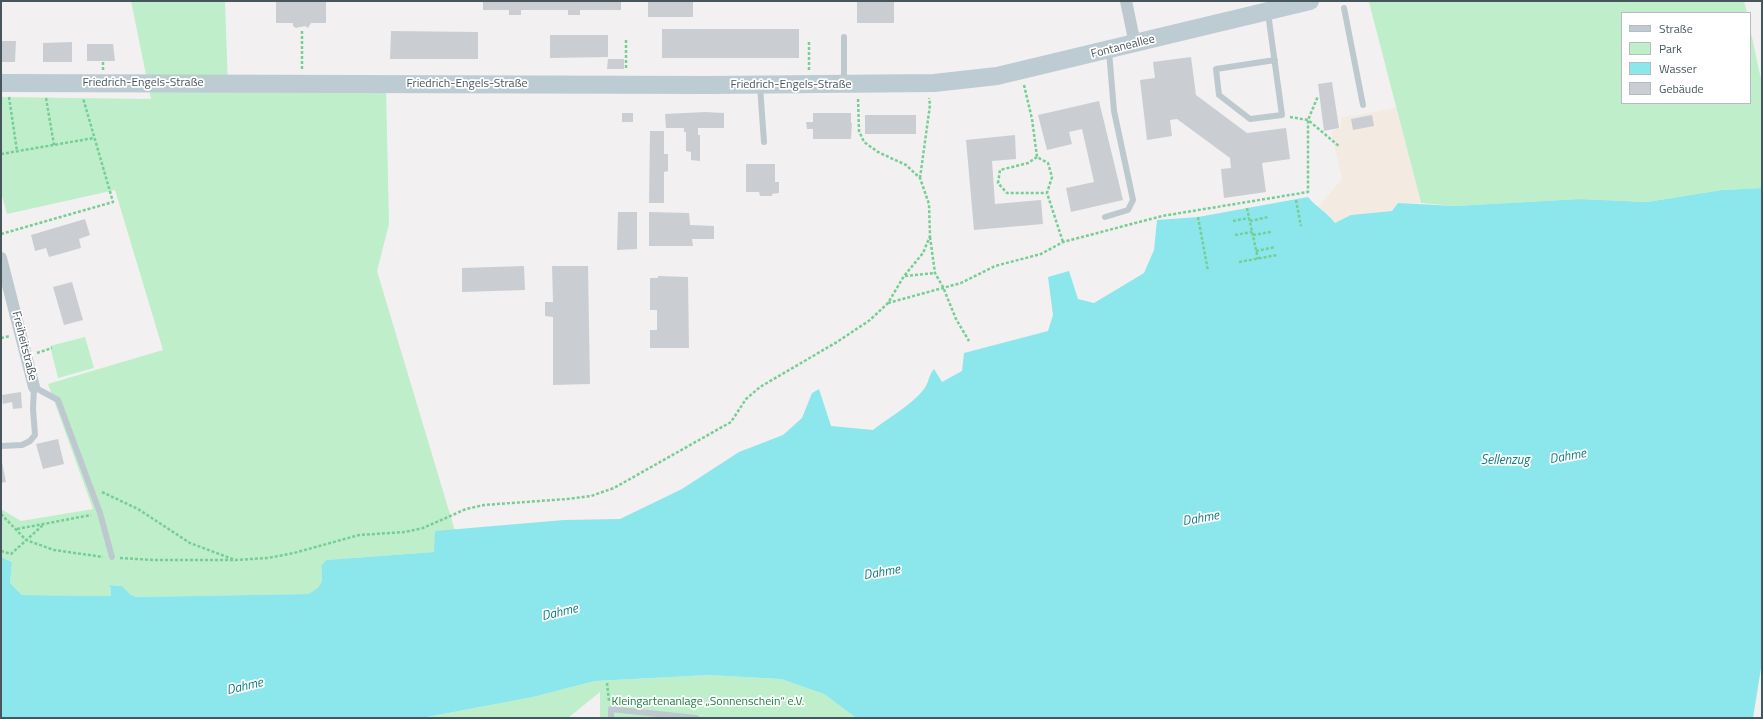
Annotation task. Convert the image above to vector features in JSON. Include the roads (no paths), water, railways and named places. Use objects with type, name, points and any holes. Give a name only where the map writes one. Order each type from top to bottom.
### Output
[{"type":"main road","name":"Fontaneallee","points":[[931,89],[1109,51],[1272,7],[1310,1]]},
{"type":"main road","name":"Friedrich-Engels-Straße","points":[[5,88],[81,83],[851,84],[931,89]]},
{"type":"street","points":[[1126,1],[1135,44]]},
{"type":"street","name":"Freiheitstraße","points":[[1,258],[34,387]]},
{"type":"lane","points":[[1272,7],[1275,60],[1282,115],[1250,119],[1219,95],[1216,68],[1275,60]]},
{"type":"lane","points":[[1344,8],[1363,105]]},
{"type":"lane","points":[[844,37],[851,84]]},
{"type":"lane","points":[[1105,217],[1128,210],[1133,200],[1114,112],[1109,51]]},
{"type":"lane","points":[[760,85],[764,142]]},
{"type":"lane","points":[[1,446],[22,445],[30,441],[35,435],[33,409],[34,387],[58,400],[100,513],[112,557]]},
{"type":"lane","points":[[611,718],[610,709],[696,718]]},
{"type":"water","name":"Sellenzug","points":[[1762,188],[1762,662],[1753,718],[856,718],[824,694],[781,679],[709,675],[595,681],[533,697],[422,718],[1,718],[1,557],[12,562],[10,583],[22,595],[111,596],[110,585],[122,586],[131,595],[136,597],[308,594],[317,588],[321,583],[321,566],[326,560],[434,552],[435,531],[564,520],[620,519],[682,489],[739,452],[783,435],[802,418],[812,393],[819,389],[831,426],[873,430],[919,395],[926,387],[934,369],[942,382],[962,371],[964,353],[1048,331],[1053,315],[1048,277],[1069,271],[1078,299],[1094,303],[1144,273],[1154,250],[1157,220],[1198,217],[1308,197],[1335,223],[1351,215],[1392,211],[1398,203],[1455,206],[1580,199],[1647,202],[1722,190]]},
{"type":"water label","name":"Dahme","points":[[1568,457]]},
{"type":"water label","name":"Dahme","points":[[1201,519]]},
{"type":"water label","name":"Dahme","points":[[882,573]]},
{"type":"water label","name":"Dahme","points":[[560,613]]},
{"type":"water label","name":"Dahme","points":[[245,687]]},
{"type":"park label","name":"Kleingartenanlage „Sonnenschein“ e.V.","points":[[708,702]]}]
